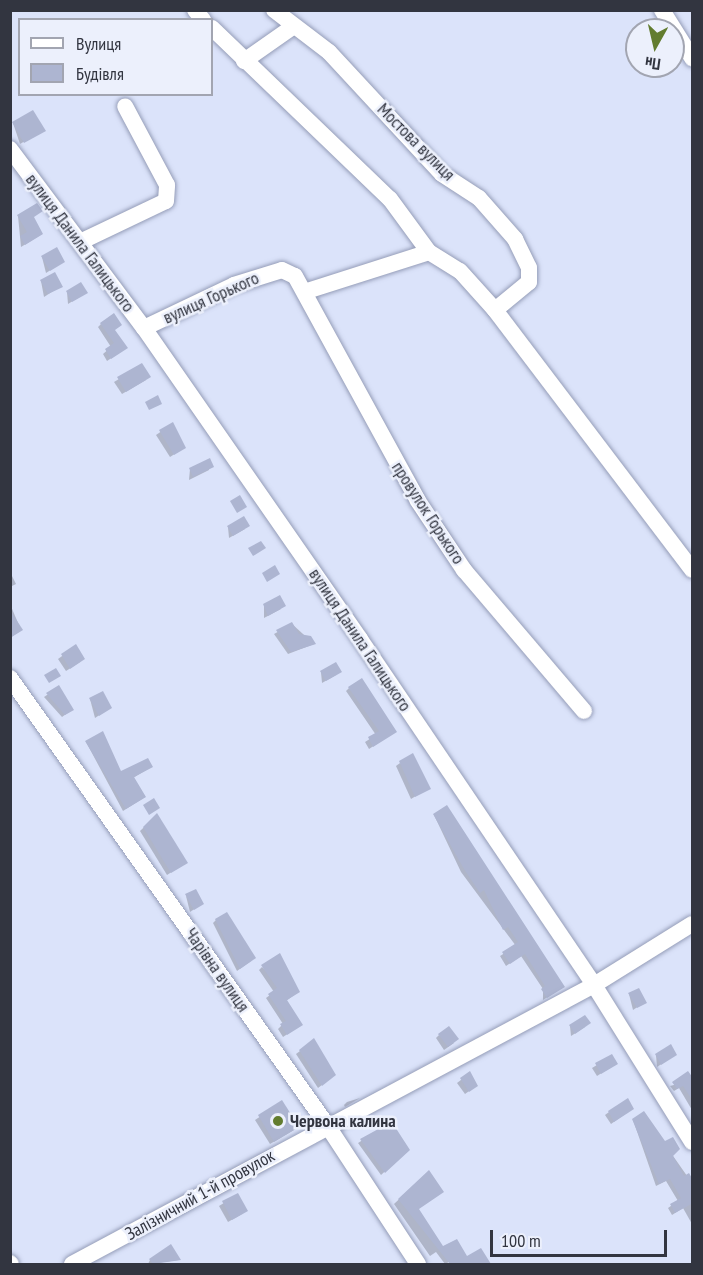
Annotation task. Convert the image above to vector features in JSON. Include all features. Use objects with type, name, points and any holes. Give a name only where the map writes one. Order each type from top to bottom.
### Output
[{"type":"street","name":"Мостова вулиця","points":[[274,10],[329,52],[442,174],[479,198],[515,239],[529,268],[529,282],[495,310]]},
{"type":"street","points":[[662,10],[693,58]]},
{"type":"street","points":[[244,61],[294,26]]},
{"type":"street","points":[[213,29],[390,199],[429,252],[460,271],[495,310],[693,570]]},
{"type":"street","points":[[80,242],[162,205],[168,194],[124,106]]},
{"type":"street","name":"вулиця Данила Галицького","points":[[10,149],[144,328],[594,985],[693,1142]]},
{"type":"street","points":[[306,291],[429,252]]},
{"type":"street","name":"вулиця Горького","points":[[144,328],[269,273],[282,270],[295,276],[306,291]]},
{"type":"street","name":"провулок Горького","points":[[306,291],[418,501],[464,570],[584,711]]},
{"type":"street","name":"Чарівна вулиця","points":[[10,678],[327,1125],[418,1264]]},
{"type":"street","name":"Залізничний 1-й провулок","points":[[72,1264],[327,1125],[594,985],[693,924]]},
{"type":"building","points":[[33,110],[46,131],[24,143],[12,122]]},
{"type":"building","points":[[37,203],[43,211],[34,217],[43,234],[25,245],[20,236],[27,232],[17,215]]},
{"type":"building","points":[[57,247],[65,262],[50,271],[41,256]]},
{"type":"building","points":[[55,272],[63,287],[48,294],[40,280]]},
{"type":"building","points":[[81,282],[88,293],[72,302],[66,291]]},
{"type":"building","points":[[114,313],[122,325],[115,330],[128,348],[111,359],[105,349],[114,343],[100,323]]},
{"type":"building","points":[[142,363],[151,377],[126,392],[117,377]]},
{"type":"building","points":[[158,395],[162,404],[149,410],[145,402]]},
{"type":"building","points":[[173,422],[186,448],[174,455],[159,430]]},
{"type":"building","points":[[210,458],[214,467],[193,477],[189,468]]},
{"type":"building","points":[[240,495],[247,507],[237,513],[230,501]]},
{"type":"building","points":[[244,516],[250,526],[233,536],[227,526]]},
{"type":"building","points":[[261,541],[266,548],[253,556],[248,548]]},
{"type":"building","points":[[275,565],[280,574],[267,582],[262,573]]},
{"type":"building","points":[[280,595],[286,606],[268,616],[263,604]]},
{"type":"building","points":[[10,610],[23,630],[10,638]]},
{"type":"building","points":[[292,622],[299,634],[311,636],[316,644],[291,652],[276,630]]},
{"type":"building","points":[[76,644],[85,659],[70,669],[61,654]]},
{"type":"building","points":[[336,662],[342,672],[326,681],[320,671]]},
{"type":"building","points":[[56,668],[61,676],[49,683],[44,675]]},
{"type":"building","points":[[362,678],[397,732],[373,747],[368,737],[379,731],[348,687]]},
{"type":"building","points":[[59,685],[74,710],[65,715],[46,693]]},
{"type":"building","points":[[103,691],[112,708],[99,716],[89,698]]},
{"type":"building","points":[[103,731],[121,771],[148,758],[153,767],[134,777],[146,797],[126,809],[85,741]]},
{"type":"building","points":[[413,753],[431,789],[415,797],[399,761]]},
{"type":"building","points":[[154,798],[160,808],[149,815],[143,805]]},
{"type":"building","points":[[447,805],[565,987],[547,998],[541,989],[545,986],[525,954],[510,964],[502,952],[518,942],[508,927],[503,930],[484,890],[480,893],[433,814]]},
{"type":"building","points":[[157,813],[188,863],[171,873],[143,827]]},
{"type":"building","points":[[196,889],[204,904],[194,910],[185,894]]},
{"type":"building","points":[[227,912],[256,958],[240,969],[215,919]]},
{"type":"building","points":[[280,953],[300,992],[287,1000],[303,1025],[287,1035],[280,1024],[286,1021],[268,994],[277,988],[261,965]]},
{"type":"building","points":[[639,988],[647,1003],[637,1008],[628,993]]},
{"type":"building","points":[[585,1015],[591,1023],[575,1034],[569,1025]]},
{"type":"building","points":[[449,1026],[459,1039],[448,1047],[438,1034]]},
{"type":"building","points":[[314,1038],[336,1075],[322,1086],[299,1050]]},
{"type":"building","points":[[671,1044],[677,1055],[661,1065],[655,1054]]},
{"type":"building","points":[[612,1054],[618,1064],[601,1074],[595,1063]]},
{"type":"building","points":[[470,1071],[478,1086],[469,1092],[460,1078]]},
{"type":"building","points":[[688,1071],[693,1078],[693,1101],[683,1086],[677,1089],[672,1082]]},
{"type":"building","points":[[628,1098],[634,1109],[614,1122],[608,1111]]},
{"type":"building","name":"Червона калина","points":[[282,1100],[299,1127],[274,1142],[258,1115]]},
{"type":"building","points":[[644,1111],[665,1141],[673,1137],[680,1149],[673,1156],[684,1176],[689,1173],[693,1180],[693,1203],[675,1213],[670,1204],[681,1198],[670,1179],[659,1184],[632,1119]]},
{"type":"building","points":[[388,1116],[410,1150],[385,1173],[360,1139],[382,1127],[379,1121]]},
{"type":"building","points":[[429,1170],[444,1192],[419,1209],[443,1246],[457,1239],[467,1256],[481,1248],[491,1264],[450,1264],[398,1199]]},
{"type":"building","points":[[238,1193],[248,1211],[232,1220],[222,1201]]},
{"type":"building","points":[[171,1244],[181,1260],[153,1264],[149,1259]]},
{"type":"place","name":"Червона калина","points":[[278,1121]]}]
